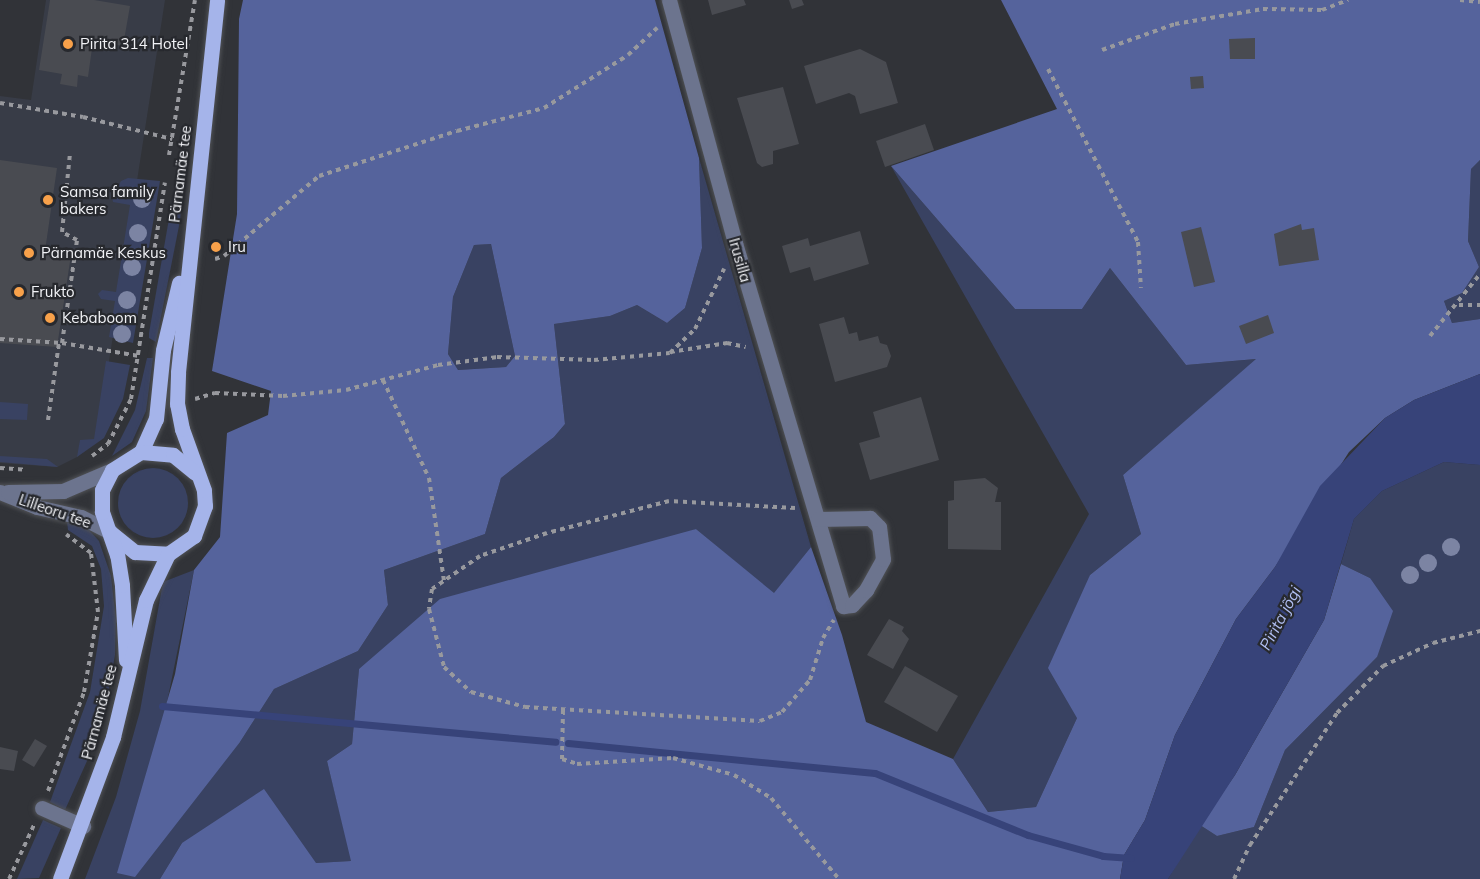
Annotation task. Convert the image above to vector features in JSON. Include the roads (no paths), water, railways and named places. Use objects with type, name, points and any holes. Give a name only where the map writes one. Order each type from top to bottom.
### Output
[{"type":"main road","name":"Pärnamäe tee","points":[[197,475],[177,404],[189,245],[217,0]]},
{"type":"main road","points":[[127,675],[122,585],[110,532],[102,512],[102,490],[112,470],[141,452],[156,419],[163,350],[189,245]]},
{"type":"main road","points":[[110,532],[135,552],[168,554],[183,547],[202,522],[204,490],[197,475],[173,455],[141,452]]},
{"type":"main road","name":"Pärnamäe tee","points":[[60,879],[83,826],[113,737],[146,600],[168,554]]},
{"type":"street","name":"Irusilla","points":[[671,6],[735,243],[843,606],[860,598],[879,570],[883,559],[879,528],[870,518],[816,512]]},
{"type":"street","name":"Lilleoru tee","points":[[0,492],[63,491],[112,470]]},
{"type":"street","name":"Lilleoru tee","points":[[0,492],[38,507],[81,517],[110,532]]},
{"type":"street","points":[[42,808],[83,826]]},
{"type":"water","name":"Pirita jõgi","points":[[1480,374],[1480,465],[1444,462],[1382,491],[1354,519],[1324,620],[1235,775],[1168,879],[1120,879],[1124,855],[1145,820],[1175,735],[1236,619],[1275,567],[1320,486],[1385,418],[1414,400]]},
{"type":"waterway","points":[[162,706],[555,742]]},
{"type":"waterway","points":[[568,743],[875,773],[1028,835],[1103,856],[1131,858]]},
{"type":"place","name":"Pirita 314 Hotel","points":[[68,44]]},
{"type":"place","name":"Samsa family bakers","points":[[48,200]]},
{"type":"place","name":"Iru","points":[[216,247]]},
{"type":"place","name":"Pärnamäe Keskus","points":[[29,253]]},
{"type":"place","name":"Frukto","points":[[19,292]]},
{"type":"place","name":"Kebaboom","points":[[50,318]]}]
